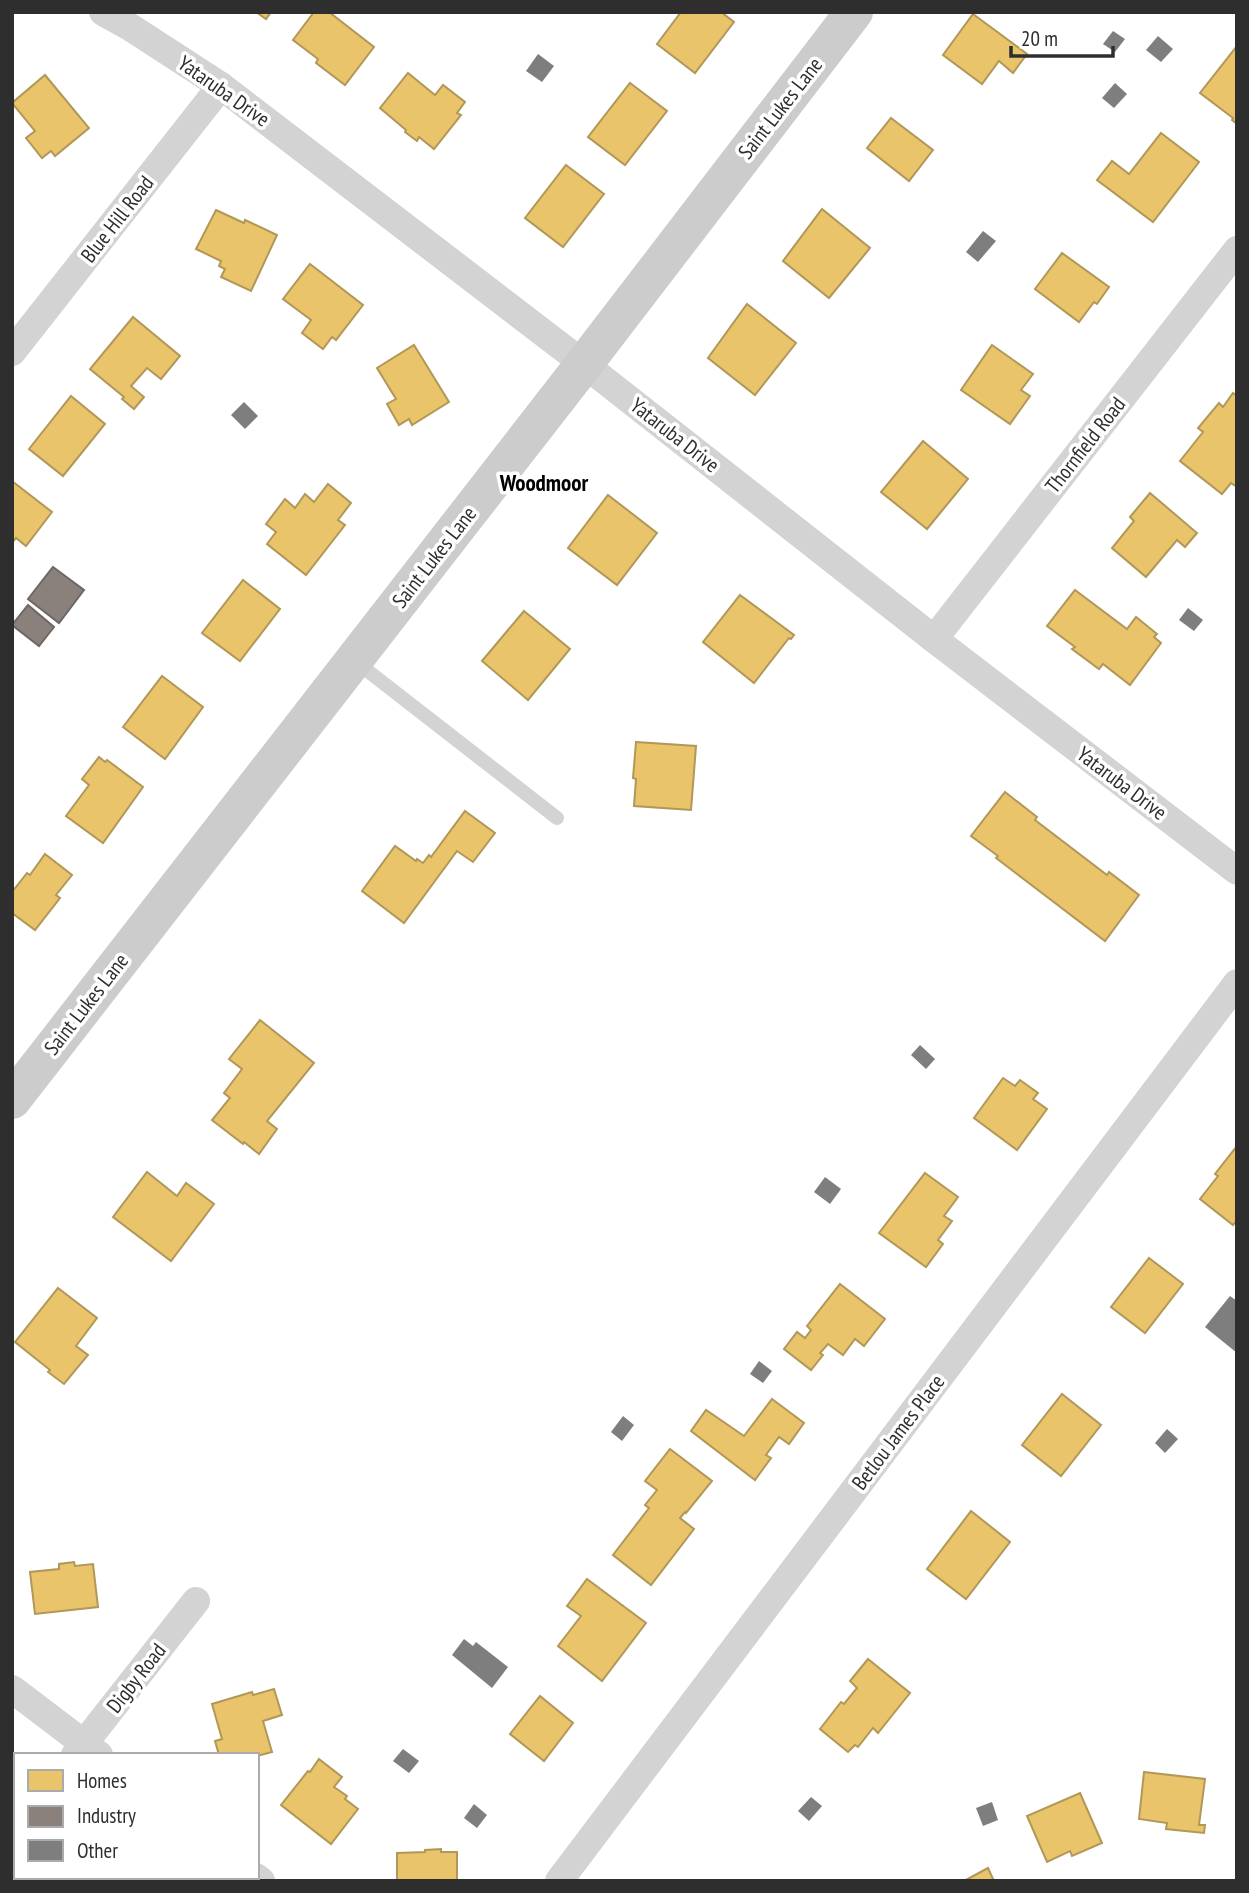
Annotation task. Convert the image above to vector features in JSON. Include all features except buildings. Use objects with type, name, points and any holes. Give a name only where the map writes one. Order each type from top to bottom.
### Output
[{"type":"street","name":"Yataruba Drive","points":[[103,12],[221,86],[1237,871]]},
{"type":"street","name":"Saint Lukes Lane","points":[[12,1100],[854,12]]},
{"type":"street","name":"Blue Hill Road","points":[[12,352],[221,86]]},
{"type":"street","name":"Thornfield Road","points":[[934,639],[1237,250]]},
{"type":"street","name":"Betlou James Place","points":[[559,1881],[1237,984]]},
{"type":"street","name":"Digby Road","points":[[86,1751],[196,1601]]},
{"type":"street","points":[[12,1689],[86,1751]]},
{"type":"lane","points":[[354,660],[557,818]]},
{"type":"district","name":"Woodmoor","points":[[544,482]]}]
